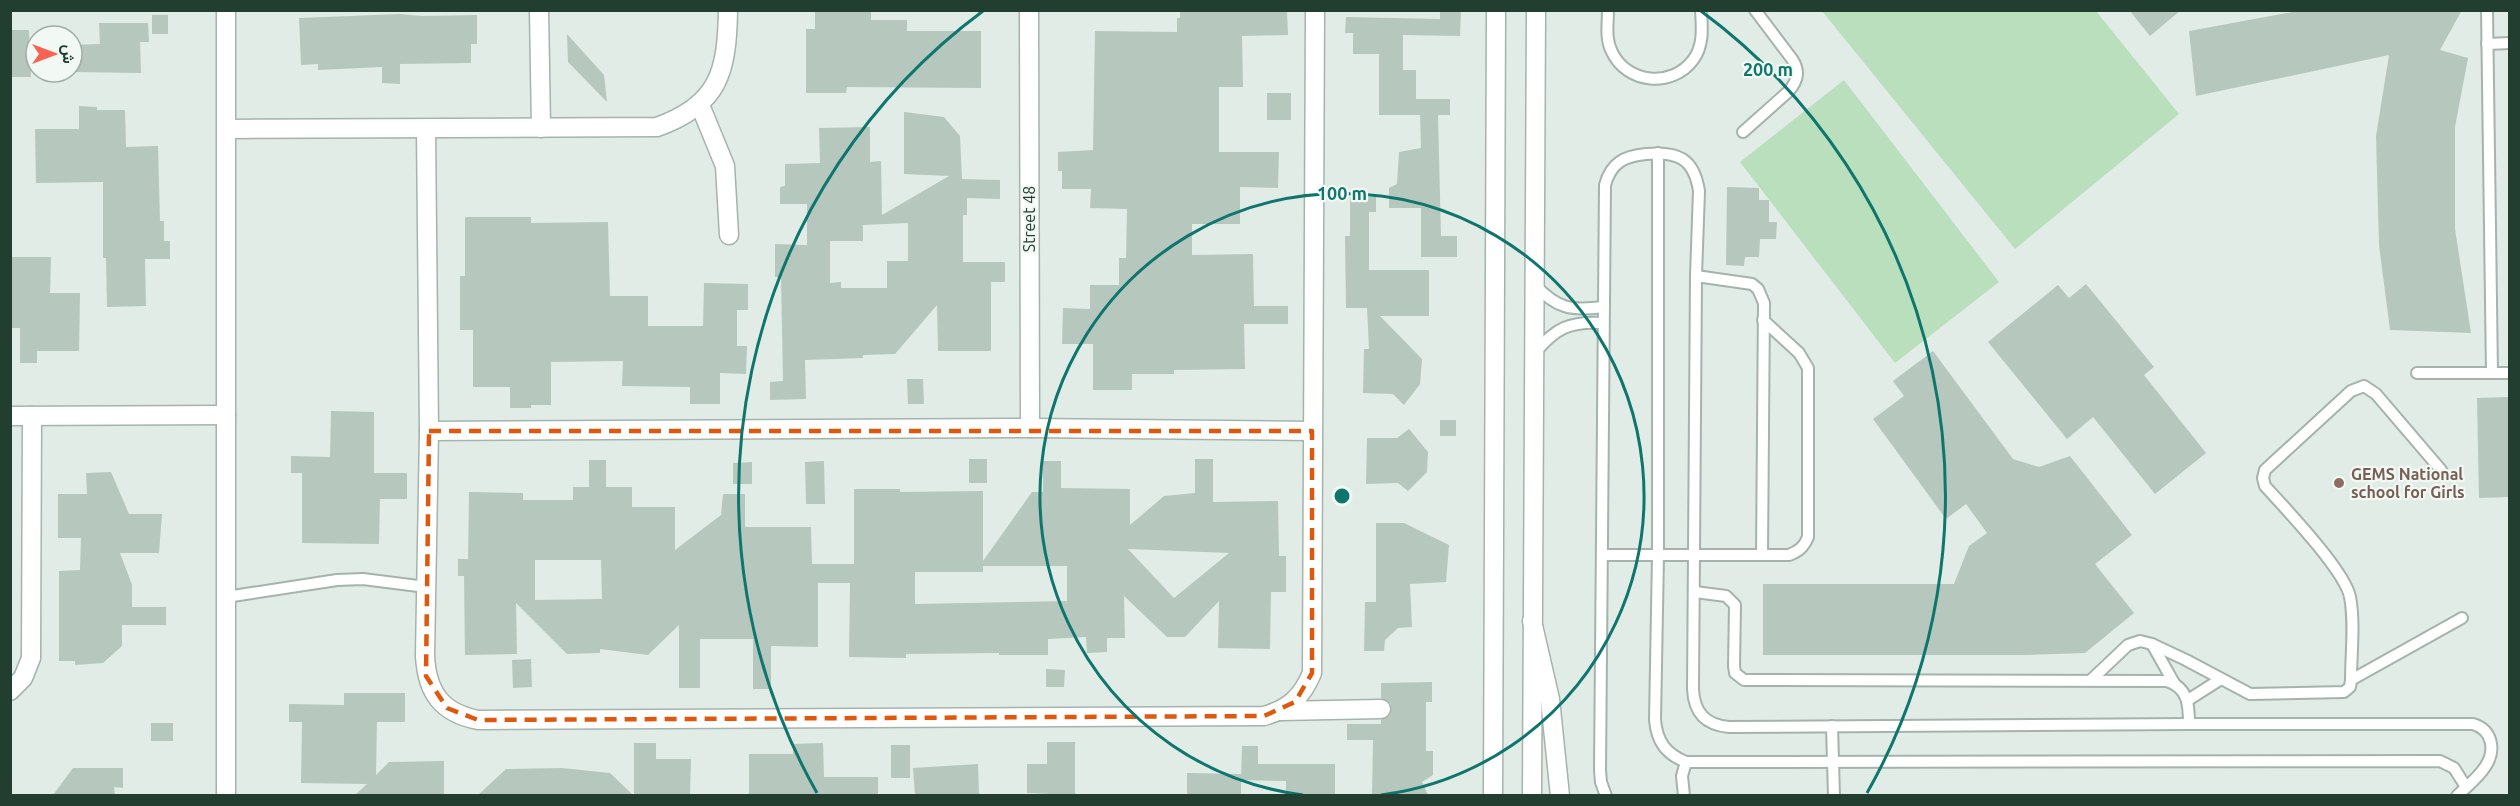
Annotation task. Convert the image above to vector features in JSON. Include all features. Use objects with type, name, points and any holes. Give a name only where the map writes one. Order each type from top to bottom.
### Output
[{"type":"street","points":[[226,10],[226,795]]},
{"type":"street","points":[[539,10],[541,128]]},
{"type":"street","points":[[227,129],[426,130],[657,127],[680,119],[700,105],[715,86],[724,63],[728,10]]},
{"type":"street","name":"Street 48","points":[[1029,10],[1030,428]]},
{"type":"street","points":[[426,130],[429,431],[426,676],[434,693],[447,708],[464,717],[478,720],[1264,716],[1280,711],[1294,702],[1306,688],[1312,672],[1315,10]]},
{"type":"street","points":[[1493,795],[1495,774],[1496,10]]},
{"type":"street","points":[[1532,795],[1536,10]]},
{"type":"street","points":[[700,105],[725,166],[729,235]]},
{"type":"street","points":[[10,416],[226,415]]},
{"type":"street","points":[[10,691],[23,678],[31,658],[32,416]]},
{"type":"street","points":[[429,431],[1030,428],[1312,431]]},
{"type":"street","points":[[1532,621],[1550,699],[1560,795]]},
{"type":"street","points":[[1280,711],[1381,709]]},
{"type":"lane","points":[[1608,10],[1607,37],[1612,52],[1621,65],[1634,75],[1648,80],[1665,79],[1681,72],[1694,59],[1701,43],[1701,10]]},
{"type":"lane","points":[[1743,132],[1789,91],[1798,76],[1797,67],[1792,59],[1755,10]]},
{"type":"lane","points":[[2487,10],[2492,373]]},
{"type":"lane","points":[[2487,44],[2510,43]]},
{"type":"lane","points":[[1658,153],[1656,735],[1668,752],[1686,762],[2440,761],[2454,768],[2466,787]]},
{"type":"lane","points":[[1606,795],[1600,771],[1605,185],[1608,175],[1622,159],[1658,153],[1671,154],[1692,167],[1700,191],[1696,276],[1694,701],[1698,712],[1707,721],[1717,726],[1729,727],[2473,724],[2480,726],[2490,737],[2491,753],[2485,768],[2457,795]]},
{"type":"lane","points":[[1696,276],[1752,284],[1762,296],[1762,555]]},
{"type":"lane","points":[[1535,285],[1548,299],[1565,307],[1582,309],[1603,307]]},
{"type":"lane","points":[[1602,555],[1789,555],[1797,552],[1808,537],[1808,368],[1799,353],[1763,320]]},
{"type":"lane","points":[[1534,354],[1547,338],[1564,327],[1583,322],[1603,322]]},
{"type":"lane","points":[[2417,373],[2510,373]]},
{"type":"lane","points":[[2091,680],[2128,645],[2140,641],[2152,644],[2243,691],[2258,695],[2344,692],[2350,687],[2351,680],[2350,595],[2335,568],[2265,486],[2265,470],[2351,391],[2364,386],[2376,394],[2441,470]]},
{"type":"lane","points":[[226,597],[337,580],[363,579],[426,587]]},
{"type":"lane","points":[[1695,592],[1726,596],[1735,605],[1734,666],[1738,677],[1744,680],[2160,680],[2174,683]]},
{"type":"lane","points":[[2351,680],[2462,618]]},
{"type":"lane","points":[[2152,644],[2174,683],[2185,693],[2188,700],[2189,724]]},
{"type":"lane","points":[[2188,700],[2221,679]]},
{"type":"lane","points":[[1832,726],[1834,795]]},
{"type":"lane","points":[[1684,795],[1682,776],[1686,762]]},
{"type":"highlighted area","points":[[429,431],[1312,431],[1312,673],[1295,702],[1264,716],[478,720],[447,708],[426,676]]},
{"type":"green space","points":[[1822,11],[2096,11],[2179,114],[2015,249]]},
{"type":"green space","points":[[1844,80],[1999,282],[1895,363],[1740,162]]},
{"type":"building","points":[[815,10],[871,10],[871,20],[907,20],[907,31],[981,31],[981,88],[847,87],[846,93],[806,93],[806,29],[815,29]]},
{"type":"building","points":[[1180,10],[1287,10],[1288,35],[1242,36],[1243,87],[1219,87],[1219,152],[1279,152],[1278,188],[1240,187],[1240,224],[1192,224],[1192,255],[1253,254],[1254,306],[1288,306],[1288,324],[1244,324],[1245,369],[1174,370],[1174,374],[1132,374],[1132,390],[1093,390],[1093,344],[1062,344],[1063,308],[1090,309],[1090,285],[1119,285],[1119,258],[1126,258],[1127,209],[1090,208],[1091,189],[1062,189],[1062,171],[1058,171],[1058,152],[1093,150],[1095,31],[1177,32],[1177,18],[1180,18]]},
{"type":"building","points":[[1440,10],[1461,10],[1460,36],[1403,35],[1403,70],[1416,70],[1416,99],[1450,99],[1450,115],[1438,115],[1441,236],[1457,236],[1457,257],[1421,257],[1421,208],[1389,208],[1389,188],[1397,184],[1399,152],[1421,148],[1420,115],[1379,115],[1379,54],[1353,54],[1353,33],[1345,33],[1346,17],[1440,19]]},
{"type":"building","points":[[2129,10],[2181,10],[2150,36]]},
{"type":"building","points":[[2303,10],[2462,10],[2440,50],[2468,58],[2455,127],[2455,229],[2471,333],[2390,330],[2379,245],[2376,136],[2389,55],[2196,96],[2189,31]]},
{"type":"building","points":[[400,14],[477,15],[477,44],[471,44],[471,63],[400,64],[400,84],[382,83],[382,67],[318,70],[318,64],[301,65],[299,18]]},
{"type":"building","points":[[152,15],[168,15],[168,34],[152,34]]},
{"type":"building","points":[[99,23],[148,23],[149,42],[140,42],[141,73],[84,72],[84,45],[100,44]]},
{"type":"building","points":[[10,30],[24,30],[24,77],[10,77]]},
{"type":"building","points":[[567,34],[604,75],[607,102],[568,62]]},
{"type":"building","points":[[1267,93],[1291,93],[1291,120],[1267,120]]},
{"type":"building","points":[[79,106],[97,107],[97,110],[125,110],[126,147],[158,146],[160,221],[164,221],[164,241],[170,241],[170,259],[145,259],[146,306],[107,307],[106,258],[103,258],[103,182],[36,183],[35,129],[79,129]]},
{"type":"building","points":[[904,112],[944,117],[960,136],[962,179],[1000,180],[1000,199],[967,198],[967,215],[963,215],[963,262],[1005,262],[1005,282],[991,282],[991,351],[938,351],[937,305],[895,354],[863,355],[863,358],[805,360],[806,399],[770,400],[770,382],[783,381],[781,277],[775,277],[775,244],[807,245],[807,204],[780,204],[780,187],[785,186],[785,164],[820,163],[819,128],[870,127],[870,162],[881,161],[882,215],[949,176],[904,174]],"holes":[[[908,223],[908,261],[887,261],[887,288],[841,288],[841,282],[830,283],[830,241],[863,241],[863,225]]]},
{"type":"building","points":[[1727,187],[1759,188],[1759,200],[1769,200],[1769,222],[1777,222],[1776,239],[1760,239],[1759,257],[1745,257],[1744,266],[1726,265]]},
{"type":"building","points":[[1350,197],[1376,197],[1376,212],[1369,212],[1369,270],[1429,270],[1429,316],[1380,316],[1422,359],[1420,384],[1404,405],[1393,394],[1363,393],[1364,349],[1369,349],[1367,308],[1346,308],[1345,236],[1350,236]]},
{"type":"building","points":[[465,217],[531,217],[531,223],[608,222],[610,296],[648,296],[648,326],[703,326],[704,283],[748,284],[748,310],[737,310],[737,346],[747,346],[746,374],[720,373],[720,404],[690,404],[690,387],[622,386],[623,361],[551,362],[551,405],[510,408],[510,387],[473,387],[473,330],[460,330],[460,276],[465,276]]},
{"type":"building","points":[[10,257],[51,257],[50,293],[80,293],[79,351],[37,351],[37,363],[20,363],[20,328],[10,328]]},
{"type":"building","points":[[2086,284],[2154,367],[2144,375],[2206,453],[2155,494],[2093,417],[2067,439],[1988,342],[2058,285],[2069,298]]},
{"type":"building","points":[[1933,351],[2013,459],[2039,467],[2070,456],[2132,535],[2095,564],[2134,613],[2085,653],[1763,655],[1763,584],[1954,584],[1969,546],[1987,533],[1966,504],[1946,519],[1873,419],[1904,396],[1893,381]]},
{"type":"building","points":[[907,379],[923,379],[924,404],[908,404]]},
{"type":"building","points":[[2510,397],[2510,497],[2479,498],[2477,398]]},
{"type":"building","points":[[331,411],[374,412],[374,473],[407,473],[407,499],[380,499],[379,544],[302,543],[302,473],[291,473],[291,456],[330,457]]},
{"type":"building","points":[[1440,420],[1456,420],[1456,436],[1440,436]]},
{"type":"building","points":[[1409,429],[1428,452],[1427,472],[1408,491],[1398,483],[1366,484],[1367,438],[1397,438]]},
{"type":"building","points":[[969,459],[987,459],[987,483],[969,483]]},
{"type":"building","points":[[1195,459],[1213,459],[1213,502],[1278,501],[1279,556],[1286,556],[1286,592],[1271,592],[1270,649],[1218,648],[1219,601],[1185,637],[1167,637],[1124,596],[1125,638],[1107,638],[1107,652],[1087,653],[1086,637],[1048,639],[1048,655],[999,655],[999,653],[906,654],[906,658],[849,657],[850,583],[818,583],[818,647],[771,646],[771,689],[753,689],[753,639],[700,639],[700,688],[679,688],[679,625],[648,655],[600,649],[600,653],[567,654],[516,603],[517,654],[465,655],[464,576],[458,576],[458,559],[468,559],[469,492],[523,493],[523,500],[573,500],[573,487],[589,487],[589,460],[606,460],[606,487],[632,487],[632,507],[675,507],[675,550],[721,515],[723,494],[745,494],[745,527],[811,527],[812,564],[854,564],[854,489],[900,489],[900,492],[983,491],[983,561],[1032,492],[1043,492],[1043,461],[1061,461],[1061,488],[1130,489],[1130,525],[1164,496],[1195,493]],"holes":[[[1129,549],[1229,553],[1174,598]],[[535,560],[601,560],[602,599],[535,600]],[[983,566],[1067,566],[1067,601],[915,604],[915,572],[983,572]]]},
{"type":"building","points":[[824,461],[825,504],[806,504],[805,462]]},
{"type":"building","points":[[752,462],[752,484],[733,484],[733,463]]},
{"type":"building","points":[[111,472],[129,514],[162,514],[159,553],[120,553],[132,585],[132,607],[166,607],[166,625],[122,625],[122,646],[103,663],[75,665],[75,661],[59,661],[59,571],[80,570],[81,538],[58,538],[58,494],[87,494],[86,473]]},
{"type":"building","points":[[1376,523],[1404,523],[1449,545],[1446,582],[1410,584],[1412,627],[1398,628],[1385,640],[1384,651],[1364,651],[1365,602],[1376,602]]},
{"type":"building","points":[[531,659],[532,687],[513,688],[512,660]]},
{"type":"building","points":[[1046,669],[1065,670],[1064,687],[1046,687]]},
{"type":"building","points":[[1432,682],[1432,702],[1426,702],[1426,751],[1433,751],[1433,775],[1422,782],[1428,795],[1372,795],[1373,740],[1347,740],[1347,724],[1381,724],[1381,720],[1390,715],[1391,704],[1381,698],[1381,683]]},
{"type":"building","points":[[344,693],[405,693],[405,722],[377,722],[376,775],[389,762],[444,761],[444,795],[355,795],[367,784],[301,783],[302,722],[289,722],[289,704],[344,705]]},
{"type":"building","points":[[151,723],[173,723],[173,741],[151,741]]},
{"type":"building","points":[[1047,742],[1075,742],[1075,795],[1027,793],[1027,764],[1047,764]]},
{"type":"building","points":[[634,743],[656,743],[656,759],[691,759],[690,795],[634,795]]},
{"type":"building","points":[[823,743],[824,777],[878,777],[878,795],[749,795],[749,754],[793,754],[793,744]]},
{"type":"building","points":[[891,745],[910,745],[910,778],[891,778]]},
{"type":"building","points":[[1242,746],[1258,746],[1258,764],[1335,764],[1335,795],[1286,795],[1286,781],[1241,780]]},
{"type":"building","points":[[978,764],[979,795],[915,795],[913,768]]},
{"type":"building","points":[[73,768],[123,768],[123,788],[114,787],[115,795],[53,795]]},
{"type":"building","points":[[562,768],[610,773],[633,795],[478,795],[506,769]]},
{"type":"building","points":[[1187,773],[1241,774],[1241,795],[1187,795]]},
{"type":"place","name":"GEMS National school for Girls","points":[[2339,483]]}]
